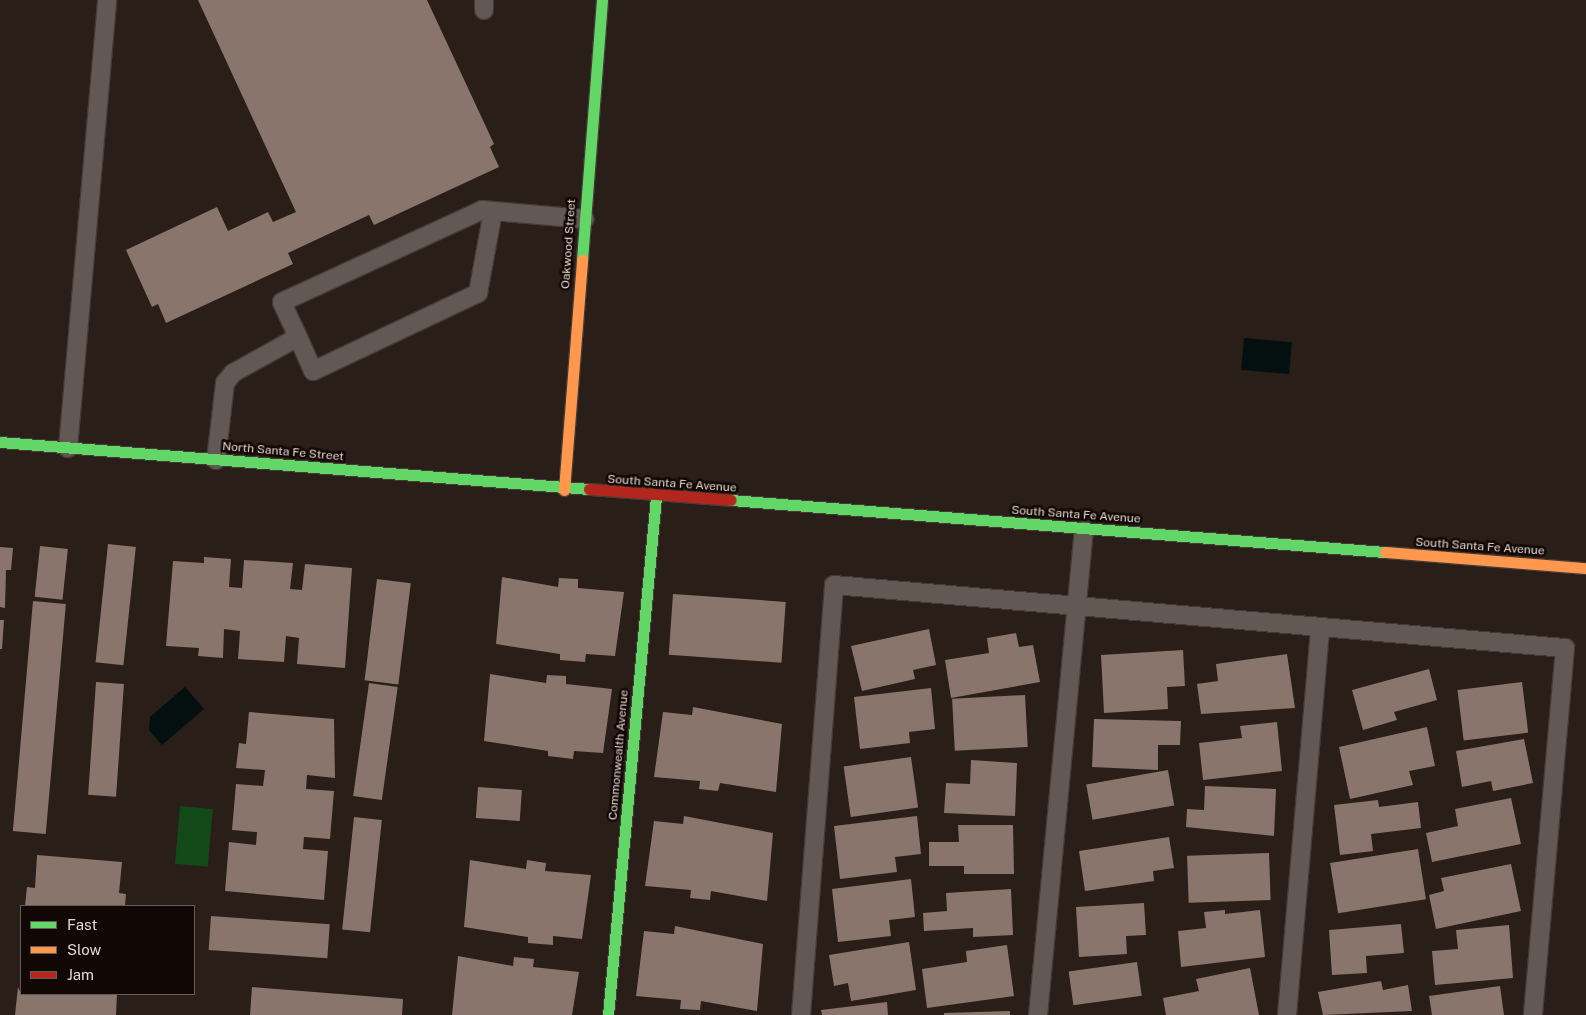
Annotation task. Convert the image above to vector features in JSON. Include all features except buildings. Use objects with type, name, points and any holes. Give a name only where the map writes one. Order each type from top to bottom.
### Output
[{"type":"street","name":"Oakwood Street","points":[[564,490],[602,0]]},
{"type":"street","name":"North Santa Fe Street","points":[[0,442],[564,490]]},
{"type":"street","name":"South Santa Fe Avenue","points":[[564,490],[1586,568]]},
{"type":"street","name":"Commonwealth Avenue","points":[[608,1015],[656,497]]},
{"type":"lane","points":[[68,448],[107,0]]},
{"type":"lane","points":[[493,211],[478,292],[313,371],[282,302],[482,210],[585,219]]},
{"type":"lane","points":[[216,460],[225,383],[233,372],[298,337]]},
{"type":"lane","points":[[1038,1015],[1084,530]]},
{"type":"lane","points":[[802,1015],[834,585],[1078,609],[1565,648],[1533,1015]]},
{"type":"lane","points":[[1287,1015],[1320,628]]},
{"type":"green space","points":[[180,806],[213,809],[208,867],[175,864]]},
{"type":"shaded area","points":[[1244,338],[1292,342],[1289,374],[1241,370]]},
{"type":"shaded area","points":[[185,687],[204,709],[162,745],[149,730],[150,717]]},
{"type":"traffic: fast","points":[[582,260],[602,0]]},
{"type":"traffic: fast","points":[[0,442],[589,489]]},
{"type":"traffic: fast","points":[[608,1015],[656,497]]},
{"type":"traffic: fast","points":[[731,500],[1385,552]]},
{"type":"traffic: slow","points":[[564,490],[582,260]]},
{"type":"traffic: slow","points":[[1385,552],[1586,568]]},
{"type":"traffic: jam","points":[[589,489],[731,500]]}]
